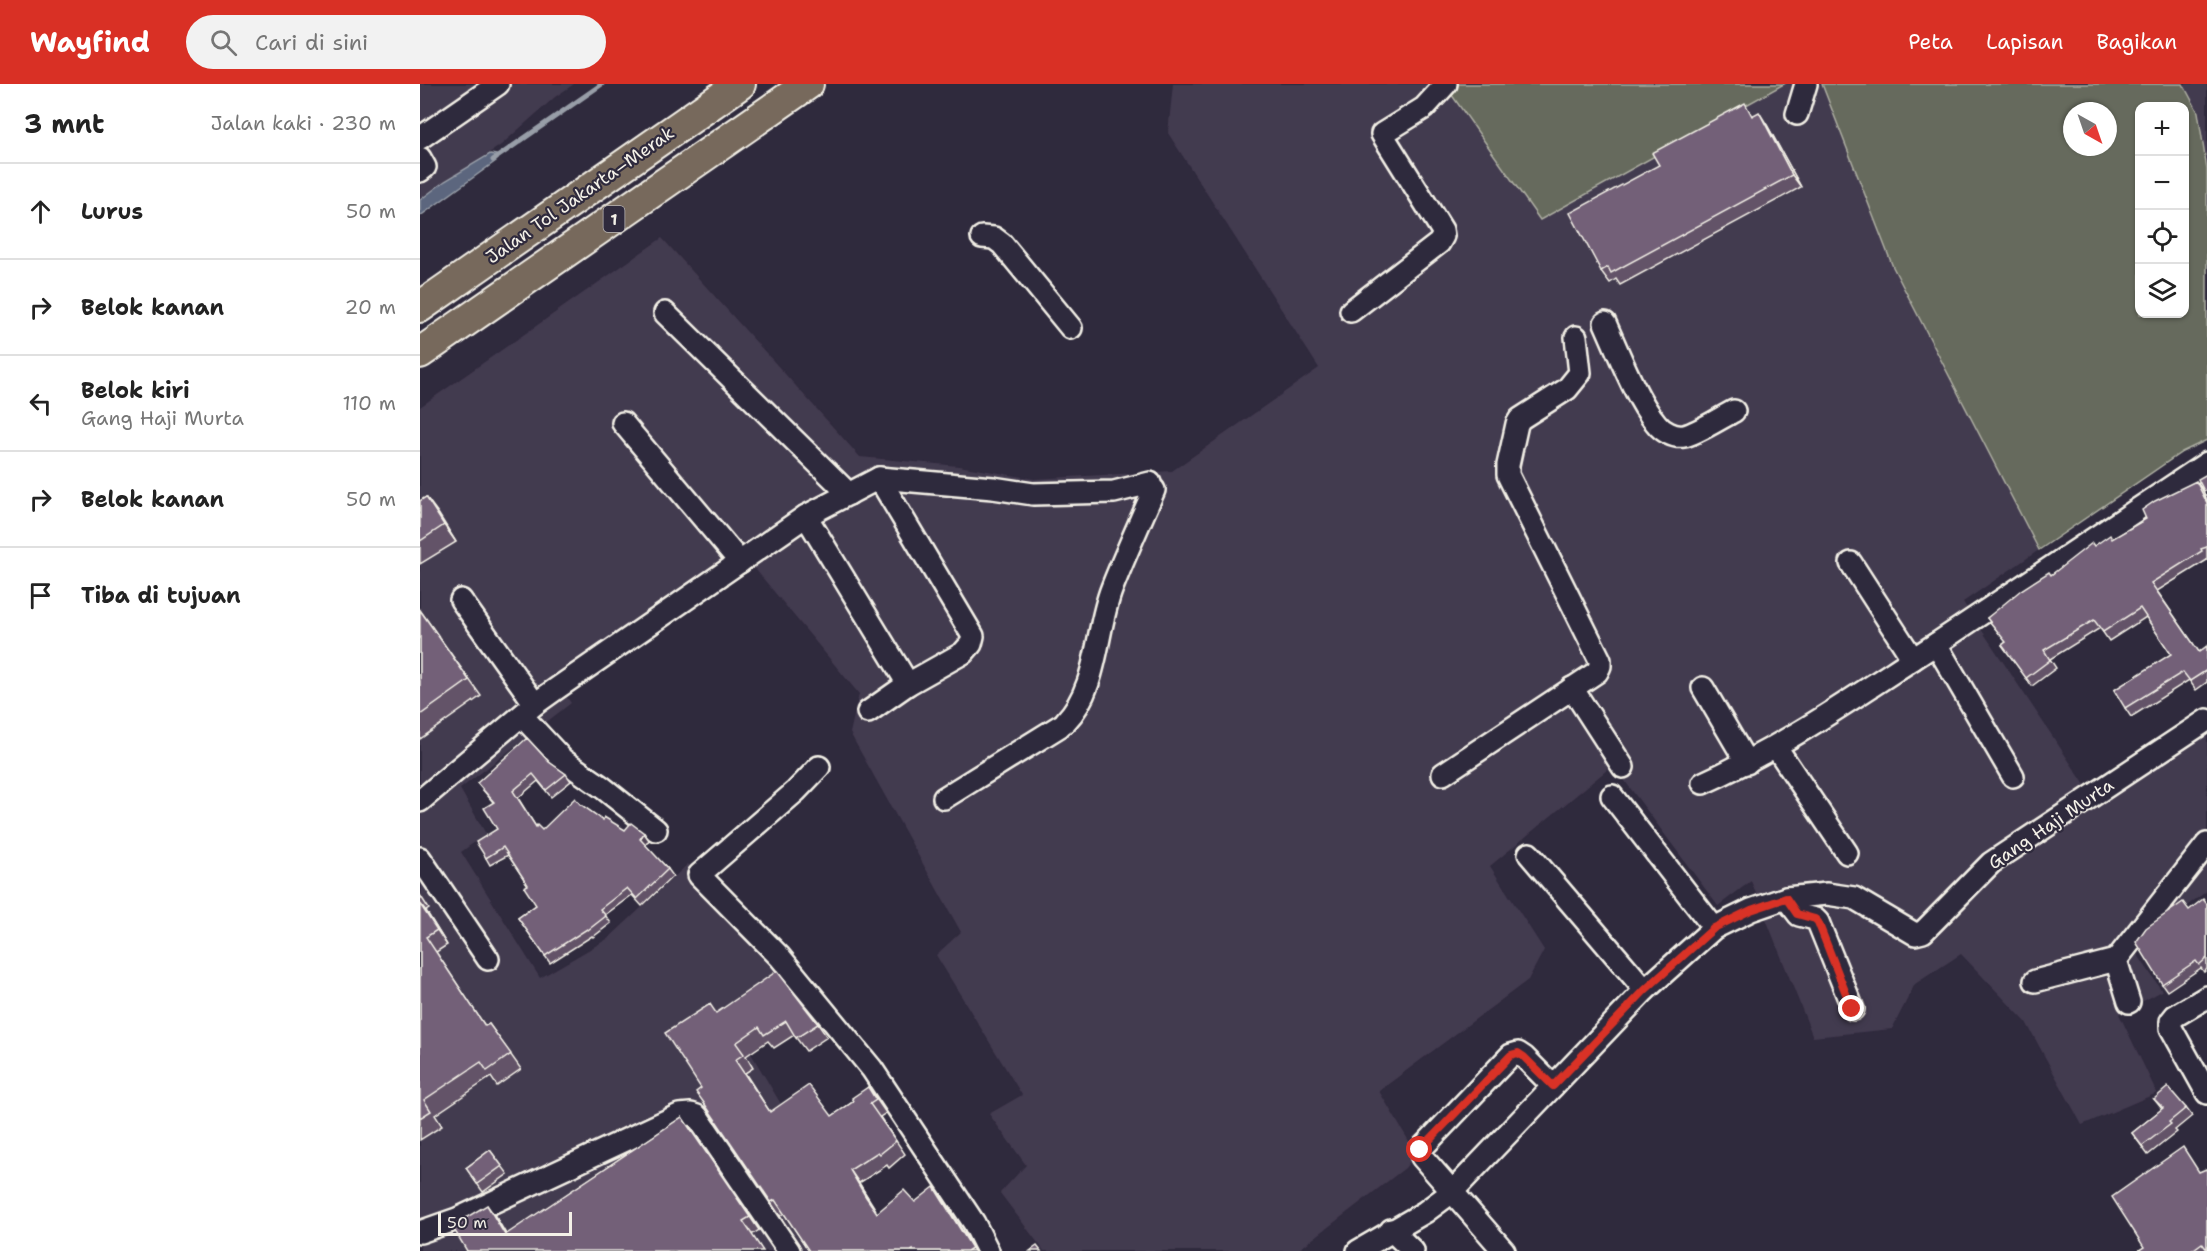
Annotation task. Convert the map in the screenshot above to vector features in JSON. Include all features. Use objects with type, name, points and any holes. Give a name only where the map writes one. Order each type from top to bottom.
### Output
[{"type":"highway","name":"Jalan Tol Jakarta–Merak","points":[[420,307],[740,84]]},
{"type":"highway","name":"1","points":[[420,353],[808,84]]},
{"type":"street","points":[[420,138],[498,84]]},
{"type":"street","points":[[1351,311],[1439,243],[1443,236],[1442,230],[1382,134],[1424,108],[1446,84]]},
{"type":"street","points":[[1797,114],[1806,84]]},
{"type":"street","points":[[420,158],[426,167],[420,171]]},
{"type":"street","points":[[982,237],[994,238],[1002,244],[1071,328]]},
{"type":"street","points":[[666,314],[849,494]]},
{"type":"street","points":[[1605,323],[1637,391],[1656,423],[1664,430],[1675,436],[1686,436],[1734,411]]},
{"type":"street","points":[[1443,774],[1597,672],[1600,666],[1600,660],[1508,475],[1517,423],[1567,389],[1580,374],[1576,337]]},
{"type":"street","points":[[623,423],[740,562]]},
{"type":"street","points":[[1703,783],[1776,747],[1936,644],[2207,463]]},
{"type":"street","points":[[868,712],[908,684],[963,653],[971,644],[973,636],[879,478]]},
{"type":"street","points":[[420,801],[528,710],[806,516],[879,478],[993,488],[1033,494],[1114,492],[1152,486],[1111,590],[1087,687],[1074,712],[1062,724],[944,798]]},
{"type":"street","points":[[806,516],[908,684]]},
{"type":"street","points":[[1851,563],[1913,659]]},
{"type":"street","points":[[461,600],[528,710],[563,760],[602,787],[656,830]]},
{"type":"street","points":[[1936,644],[2013,776]]},
{"type":"street","points":[[1572,688],[1623,767]]},
{"type":"street","points":[[1703,688],[1747,763]]},
{"type":"street","name":"Gang Haji Murta","points":[[1358,1251],[1425,1212],[1452,1192],[1645,990],[1714,928],[1751,910],[1786,898],[1827,894],[1854,898],[1915,934],[1923,932],[1991,862],[2207,720]]},
{"type":"street","points":[[1776,747],[1847,853]]},
{"type":"street","points":[[819,767],[699,875],[780,957],[872,1069],[974,1223],[988,1251]]},
{"type":"street","points":[[1611,796],[1714,928]]},
{"type":"street","points":[[2035,981],[2116,960],[2207,844]]},
{"type":"street","points":[[1529,854],[1645,990]]},
{"type":"street","points":[[420,858],[488,959]]},
{"type":"street","points":[[1786,898],[1797,914],[1818,922],[1852,1009]]},
{"type":"street","points":[[2116,960],[2129,1002]]},
{"type":"street","points":[[2207,997],[2170,1021],[2171,1028],[2207,1093]]},
{"type":"street","points":[[1504,1251],[1422,1157],[1420,1150],[1423,1144],[1511,1055],[1518,1053],[1524,1057],[1553,1086]]},
{"type":"street","points":[[420,1232],[468,1214],[679,1115],[691,1114],[697,1116],[789,1251]]},
{"type":"street","points":[[1391,1230],[1413,1251]]},
{"type":"shaded area","points":[[420,84],[574,84],[555,97],[501,145],[420,199]]},
{"type":"shaded area","points":[[1173,84],[1444,84],[1540,219],[1784,84],[1822,84],[1893,267],[2039,550],[1963,602],[2093,797],[2207,721],[2207,891],[2132,946],[2162,991],[2119,1014],[2157,1093],[2082,1125],[2026,1022],[1961,954],[1915,984],[1892,1029],[1813,1037],[1751,881],[1718,906],[1613,765],[1490,866],[1544,950],[1528,980],[1379,1091],[1416,1153],[1405,1168],[1297,1251],[1044,1251],[1000,1193],[1026,1165],[989,1114],[1022,1095],[936,955],[961,932],[850,733],[859,694],[751,564],[558,685],[571,703],[460,789],[486,834],[461,852],[540,978],[609,938],[688,864],[792,966],[727,1013],[868,1251],[420,1251],[420,407],[662,238],[860,457],[959,466],[1034,479],[1172,471],[1319,368],[1168,133]]},
{"type":"shaded area","points":[[2183,84],[2207,84],[2207,170],[2198,112]]},
{"type":"green space","points":[[1444,84],[1784,84],[1540,220]]},
{"type":"green space","points":[[1822,84],[2183,84],[2198,112],[2207,170],[2207,440],[2182,452],[2039,550],[1893,267]]},
{"type":"water","points":[[490,154],[496,155],[498,159],[420,216],[420,200],[445,181]]},
{"type":"building","points":[[1745,103],[1752,116],[1759,112],[1792,175],[1611,273],[1608,267],[1601,271],[1570,213],[1659,165],[1652,153]]},
{"type":"building","points":[[2207,474],[2207,489],[2204,491],[2198,479]]},
{"type":"building","points":[[2196,481],[2207,503],[2207,547],[2151,583],[2199,652],[2207,646],[2207,670],[2190,681],[2183,672],[2125,708],[2114,690],[2171,654],[2140,608],[2103,632],[2094,620],[2044,650],[2050,660],[2026,678],[2002,645],[2006,642],[1987,618],[2021,590],[2049,572],[2051,575],[2092,543],[2094,546],[2110,535],[2112,539],[2146,519],[2142,510],[2155,501]]},
{"type":"building","points":[[426,497],[444,525],[420,541],[420,501]]},
{"type":"building","points":[[420,610],[469,680],[420,715]]},
{"type":"building","points":[[527,738],[549,762],[566,774],[546,790],[533,774],[513,791],[536,827],[537,825],[542,830],[575,798],[603,820],[604,817],[625,830],[631,823],[644,833],[640,839],[668,869],[637,899],[627,888],[600,909],[606,916],[588,930],[545,956],[518,918],[536,905],[524,887],[528,885],[503,847],[486,858],[476,842],[497,829],[484,808],[494,802],[477,783]]},
{"type":"building","points":[[2203,899],[2207,904],[2207,958],[2199,965],[2196,961],[2162,984],[2136,942],[2146,928],[2183,902],[2189,910]]},
{"type":"building","points":[[420,904],[437,930],[426,937],[485,1026],[489,1024],[511,1054],[487,1071],[481,1062],[424,1100],[431,1111],[420,1118]]},
{"type":"building","points":[[777,971],[818,1024],[796,1038],[786,1021],[764,1035],[759,1027],[736,1043],[744,1054],[735,1060],[770,1112],[809,1085],[832,1116],[854,1101],[852,1098],[868,1087],[876,1100],[870,1104],[896,1141],[880,1154],[878,1152],[850,1170],[866,1197],[877,1213],[904,1190],[915,1202],[934,1187],[972,1248],[967,1251],[809,1251],[775,1200],[771,1202],[696,1092],[701,1088],[665,1033],[710,1004],[716,1013]]},
{"type":"building","points":[[2168,1087],[2186,1108],[2169,1122],[2171,1124],[2142,1146],[2132,1133],[2163,1108],[2154,1099]]},
{"type":"building","points":[[682,1117],[750,1217],[743,1221],[763,1251],[467,1251],[452,1226],[487,1205],[505,1235]]},
{"type":"building","points":[[2183,1147],[2199,1172],[2206,1169],[2207,1171],[2207,1250],[2202,1243],[2191,1251],[2138,1251],[2144,1247],[2112,1197]]},
{"type":"building","points":[[490,1150],[502,1166],[477,1184],[466,1168]]},
{"type":"building","points":[[1037,1246],[1041,1251],[1030,1251]]},
{"type":"waterway","points":[[493,160],[602,84]]},
{"type":"route","points":[[1420,1150],[1423,1144],[1511,1055],[1518,1053],[1524,1057],[1553,1086],[1645,990],[1714,928],[1751,910],[1786,898],[1797,914],[1818,922],[1852,1009]]}]
